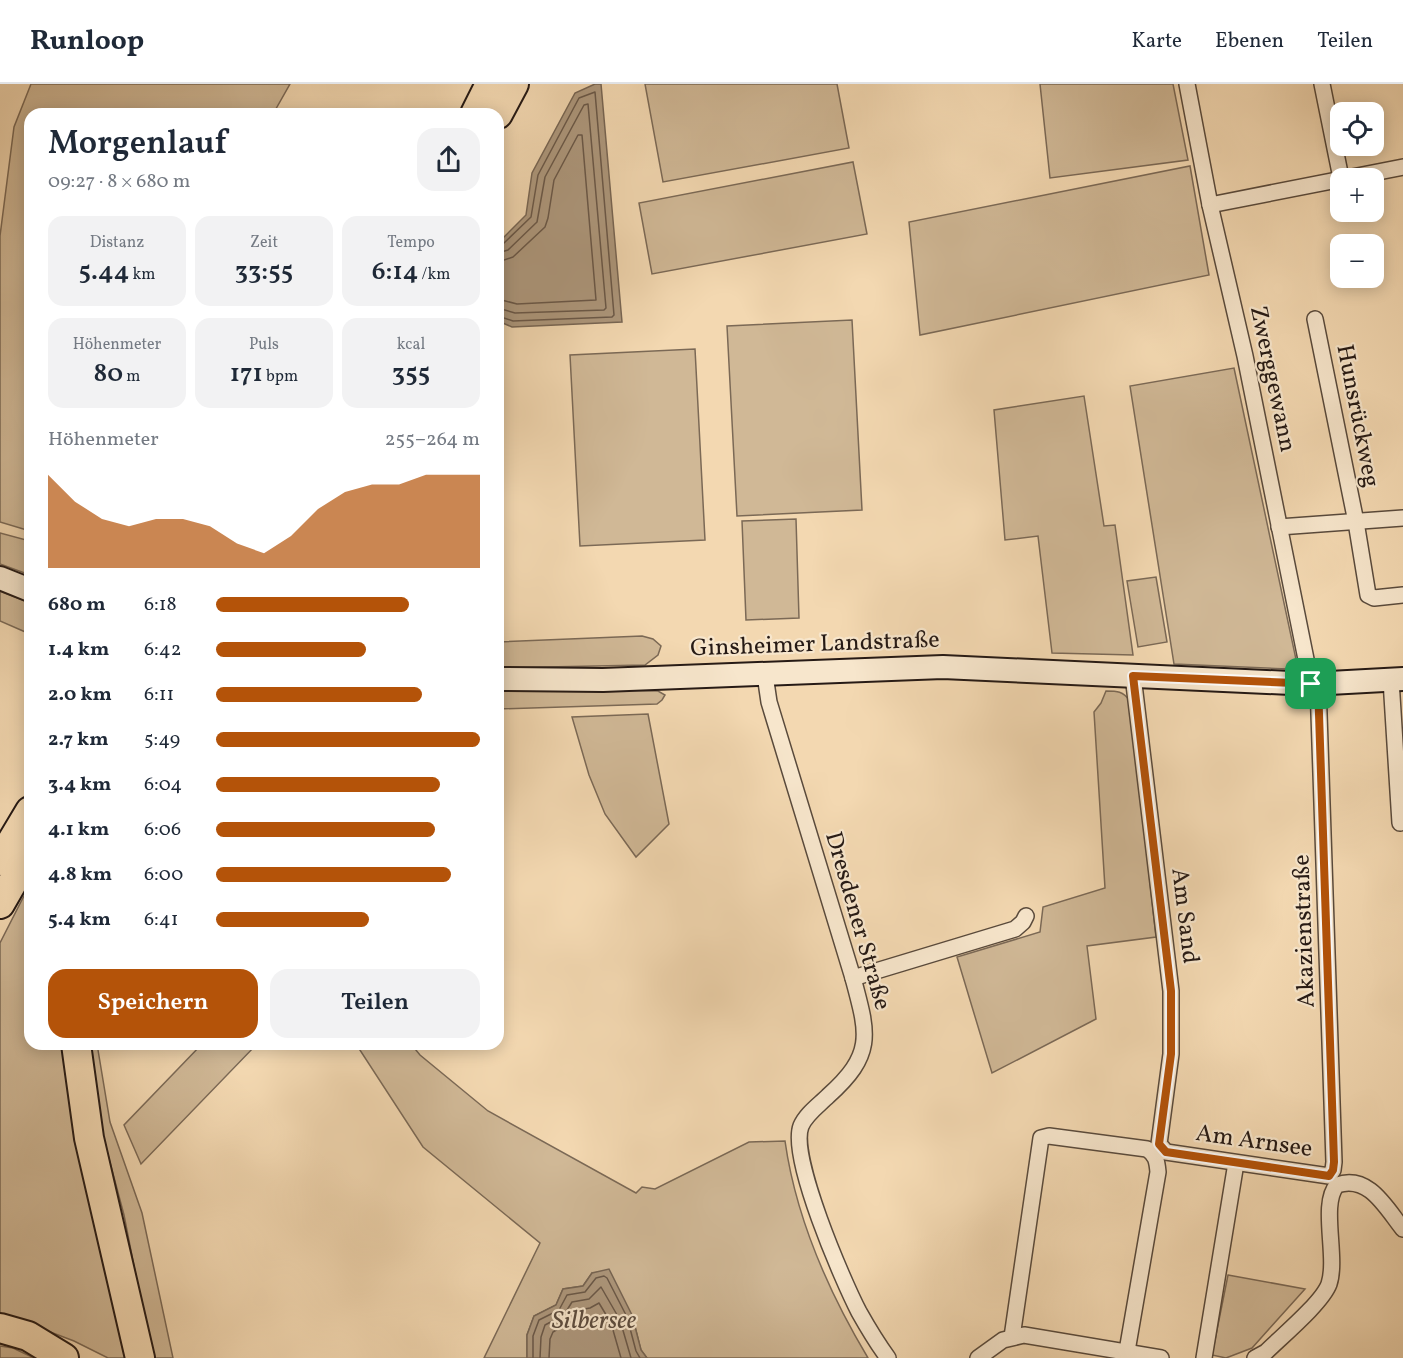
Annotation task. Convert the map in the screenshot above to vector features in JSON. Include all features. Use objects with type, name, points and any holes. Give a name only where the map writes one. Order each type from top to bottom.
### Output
[{"type":"highway","points":[[478,108],[490,84]]},
{"type":"highway","points":[[501,108],[514,84]]},
{"type":"highway","points":[[0,861],[24,821]]},
{"type":"highway","points":[[0,904],[24,862]]},
{"type":"highway","points":[[77,1050],[89,1138],[140,1358]]},
{"type":"highway","points":[[0,1328],[28,1336],[64,1358]]},
{"type":"main road","points":[[0,578],[24,588]]},
{"type":"main road","name":"Ginsheimer Landstraße","points":[[504,679],[603,680],[943,667],[1314,684],[1397,680]]},
{"type":"street","name":"Zwerggewann","points":[[1187,84],[1210,205],[1245,356],[1279,527],[1314,684]]},
{"type":"street","points":[[1322,84],[1339,168]]},
{"type":"street","points":[[1384,170],[1403,166]]},
{"type":"street","points":[[1210,205],[1330,180]]},
{"type":"street","name":"Hunsrückweg","points":[[1315,319],[1356,522],[1368,595],[1374,598],[1403,596]]},
{"type":"street","points":[[1279,527],[1403,518]]},
{"type":"street","name":"Dresdener Straße","points":[[765,675],[769,702],[863,1014],[865,1045],[856,1066],[804,1121],[800,1132],[801,1152],[807,1180],[842,1278],[876,1342],[888,1358]]},
{"type":"street","name":"Am Sand","points":[[1133,676],[1171,991],[1171,1054],[1158,1139],[1162,1149],[1172,1153]]},
{"type":"street","points":[[1397,680],[1400,823]]},
{"type":"street","name":"Akazienstraße","points":[[1255,1358],[1266,1352],[1320,1298],[1328,1284],[1332,1260],[1330,1197],[1334,1162],[1314,684]]},
{"type":"street","points":[[853,978],[1015,929],[1026,916]]},
{"type":"street","points":[[1012,1337],[1041,1138],[1049,1136],[1147,1149],[1154,1154],[1158,1172],[1126,1351]]},
{"type":"street","name":"Am Arnsee","points":[[1172,1153],[1333,1180]]},
{"type":"street","points":[[1204,1358],[1236,1163]]},
{"type":"street","points":[[1333,1180],[1361,1184],[1371,1190],[1403,1229]]},
{"type":"street","points":[[978,1358],[996,1344],[1024,1335],[1161,1358]]},
{"type":"shaded area","points":[[31,84],[290,84],[276,108],[24,108],[24,529],[0,522],[0,236],[14,127]]},
{"type":"shaded area","points":[[645,84],[837,84],[849,148],[663,182]]},
{"type":"shaded area","points":[[1040,84],[1173,84],[1188,160],[1050,178]]},
{"type":"shaded area","points":[[853,162],[867,234],[652,274],[639,203]]},
{"type":"shaded area","points":[[1190,166],[1209,275],[920,335],[909,222]]},
{"type":"shaded area","points":[[852,320],[862,510],[737,516],[727,326]]},
{"type":"shaded area","points":[[695,349],[705,540],[580,546],[570,355]]},
{"type":"shaded area","points":[[1234,368],[1297,664],[1287,669],[1174,664],[1130,386]]},
{"type":"shaded area","points":[[1084,396],[1104,526],[1115,525],[1133,655],[1052,653],[1038,536],[1005,540],[994,410]]},
{"type":"shaded area","points":[[796,519],[799,618],[746,620],[742,521]]},
{"type":"shaded area","points":[[0,533],[24,539],[24,573],[0,564]]},
{"type":"shaded area","points":[[1156,577],[1167,642],[1138,647],[1127,581]]},
{"type":"shaded area","points":[[0,591],[24,601],[24,631],[0,621]]},
{"type":"shaded area","points":[[642,636],[653,639],[661,646],[658,655],[645,665],[504,668],[504,642]]},
{"type":"shaded area","points":[[504,684],[658,691],[665,695],[657,704],[504,709]]},
{"type":"shaded area","points":[[1106,691],[1120,692],[1130,701],[1156,937],[1087,946],[1096,1019],[992,1073],[957,957],[1040,932],[1043,907],[1105,888],[1094,712]]},
{"type":"shaded area","points":[[648,714],[669,824],[636,857],[605,814],[589,775],[572,717]]},
{"type":"shaded area","points":[[24,896],[24,1050],[67,1050],[130,1358],[108,1358],[74,1341],[0,1313],[0,943]]},
{"type":"shaded area","points":[[91,1050],[98,1050],[110,1122],[142,1213],[173,1358],[152,1358],[124,1215],[100,1125]]},
{"type":"shaded area","points":[[196,1050],[251,1050],[141,1164],[124,1125]]},
{"type":"shaded area","points":[[360,1050],[416,1050],[488,1111],[636,1193],[642,1187],[655,1189],[749,1142],[785,1141],[797,1198],[816,1254],[853,1333],[868,1358],[647,1358],[641,1350],[632,1315],[592,1273],[583,1286],[563,1289],[556,1305],[534,1316],[527,1335],[527,1358],[484,1358],[540,1243],[423,1147]]},
{"type":"shaded area","points":[[1228,1275],[1305,1289],[1252,1348],[1226,1358],[1212,1355]]},
{"type":"shaded area","points":[[0,1346],[13,1348],[34,1358],[0,1358]]},
{"type":"water","points":[[595,84],[601,84],[622,322],[512,327],[504,324],[504,237],[526,215],[532,173],[575,93]]},
{"type":"water","name":"Silbersee","points":[[609,1269],[632,1315],[641,1350],[647,1358],[527,1358],[527,1335],[534,1316],[556,1305],[563,1289],[583,1286],[592,1273]]},
{"type":"route","points":[[1133,676],[1311,684],[1318,684],[1319,695],[1334,1162],[1329,1176],[1166,1152],[1159,1144],[1171,1054],[1171,991],[1133,676]]}]
